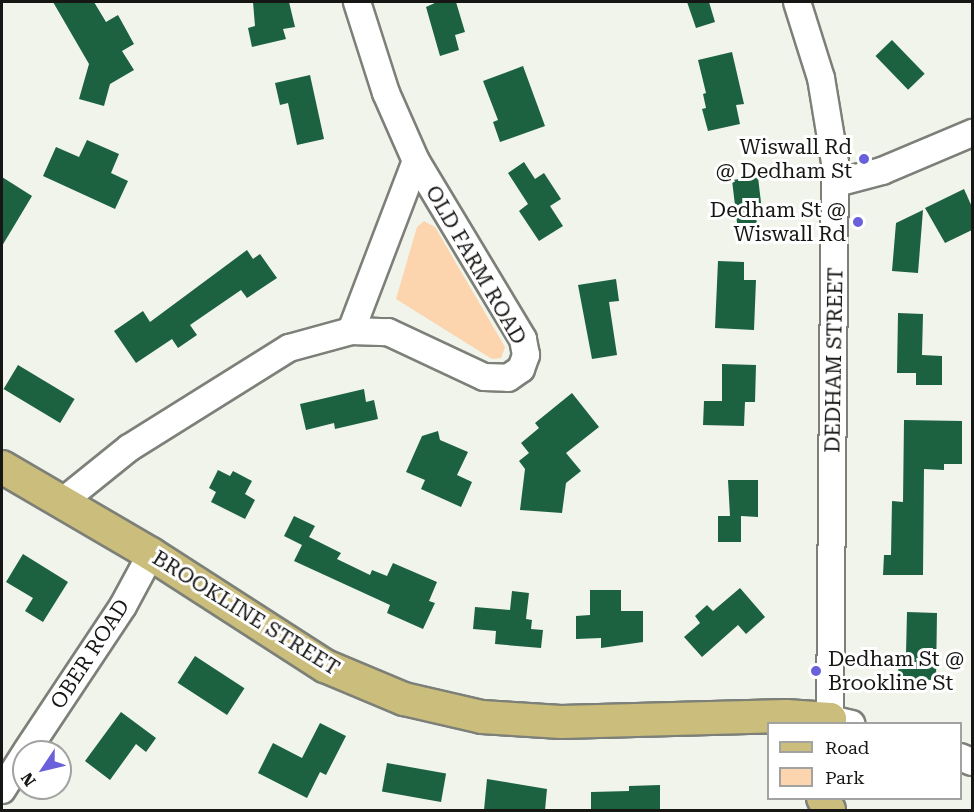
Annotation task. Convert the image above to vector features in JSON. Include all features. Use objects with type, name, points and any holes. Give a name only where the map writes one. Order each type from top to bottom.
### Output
[{"type":"main road","name":"BROOKLINE STREET","points":[[2,467],[151,554],[325,666],[404,699],[482,717],[561,722],[729,716],[837,722]]},
{"type":"main road","points":[[729,716],[767,738]]},
{"type":"street","name":"OLD FARM ROAD","points":[[62,502],[122,453],[289,348],[351,331],[388,332],[484,377],[508,378],[521,369],[526,355],[523,339],[416,160],[386,93],[357,2]]},
{"type":"street","name":"DEDHAM STREET","points":[[797,2],[826,101],[837,183],[837,722]]},
{"type":"street","points":[[837,183],[882,171],[972,133]]},
{"type":"street","name":"OLD FARM ROAD","points":[[351,331],[416,160]]},
{"type":"street","name":"OBER ROAD","points":[[34,740],[123,606],[151,554]]},
{"type":"street","name":"OBER ROAD","points":[[2,790],[12,774]]},
{"type":"green space","points":[[424,221],[435,227],[505,347],[501,358],[492,359],[396,299],[417,227]]},
{"type":"building","points":[[53,2],[94,2],[106,22],[118,15],[134,44],[122,51],[134,70],[110,84],[104,106],[79,99],[89,64]]},
{"type":"building","points":[[253,2],[289,2],[295,27],[283,29],[286,39],[252,47],[248,28],[255,26]]},
{"type":"building","points":[[437,2],[456,2],[465,32],[455,35],[459,50],[440,56],[426,7]]},
{"type":"building","points":[[687,2],[709,2],[715,22],[696,28]]},
{"type":"building","points":[[892,40],[925,74],[908,90],[875,56]]},
{"type":"building","points":[[732,52],[744,104],[736,105],[740,124],[708,131],[702,109],[706,108],[703,94],[706,93],[698,60]]},
{"type":"building","points":[[523,66],[545,126],[500,142],[493,122],[498,120],[483,81]]},
{"type":"building","points":[[310,75],[324,139],[297,145],[288,103],[280,105],[275,83]]},
{"type":"building","points":[[87,140],[119,154],[111,173],[128,181],[115,209],[43,176],[56,147],[79,157]]},
{"type":"building","points":[[524,162],[535,179],[544,173],[561,199],[550,206],[563,226],[539,241],[519,211],[528,204],[508,173]]},
{"type":"building","points":[[2,177],[32,196],[2,246]]},
{"type":"building","points":[[758,177],[762,211],[755,212],[758,229],[738,231],[732,180]]},
{"type":"building","points":[[964,189],[972,207],[972,230],[945,243],[925,208]]},
{"type":"building","points":[[923,210],[918,273],[892,271],[896,223]]},
{"type":"building","points":[[247,250],[253,259],[260,254],[277,278],[247,298],[241,290],[190,325],[197,335],[178,348],[172,339],[136,363],[114,331],[143,311],[150,322]]},
{"type":"building","points":[[718,261],[744,262],[744,280],[756,280],[754,330],[715,328]]},
{"type":"building","points":[[616,279],[619,301],[609,302],[617,355],[592,359],[578,285]]},
{"type":"building","points":[[898,313],[923,314],[922,355],[942,356],[942,385],[916,385],[916,373],[897,373]]},
{"type":"building","points":[[722,364],[756,365],[755,402],[745,402],[744,426],[703,425],[704,401],[722,401]]},
{"type":"building","points":[[18,365],[75,399],[60,423],[4,389]]},
{"type":"building","points":[[364,389],[366,402],[374,400],[378,419],[335,429],[334,423],[306,430],[300,404]]},
{"type":"building","points":[[572,393],[599,427],[566,453],[581,471],[566,483],[562,513],[520,510],[525,469],[519,461],[529,453],[521,443],[539,428],[535,423]]},
{"type":"building","points":[[904,420],[962,421],[962,464],[944,464],[944,470],[924,469],[923,575],[883,575],[884,555],[891,555],[892,501],[903,502]]},
{"type":"building","points":[[438,431],[440,440],[468,452],[457,475],[472,482],[461,507],[421,489],[425,480],[406,472],[422,436]]},
{"type":"building","points":[[218,470],[230,476],[233,471],[252,481],[245,494],[255,500],[245,519],[211,502],[216,492],[209,488]]},
{"type":"building","points":[[728,480],[758,480],[758,517],[741,516],[741,542],[718,542],[718,516],[730,516]]},
{"type":"building","points":[[294,516],[315,526],[309,537],[341,553],[337,559],[370,575],[372,570],[387,576],[393,563],[437,582],[429,601],[435,603],[423,629],[387,613],[390,605],[294,561],[302,545],[284,536]]},
{"type":"building","points":[[23,554],[68,582],[43,622],[25,611],[33,598],[6,582]]},
{"type":"building","points":[[740,588],[765,617],[746,634],[738,625],[702,657],[684,637],[700,623],[695,616],[707,605],[713,611]]},
{"type":"building","points":[[590,590],[621,590],[621,611],[643,611],[643,642],[601,648],[601,638],[576,639],[576,616],[590,615]]},
{"type":"building","points":[[512,591],[529,593],[526,619],[532,620],[531,629],[543,630],[541,648],[495,644],[496,631],[473,629],[475,607],[510,610]]},
{"type":"building","points":[[907,612],[937,613],[936,680],[898,679],[899,653],[906,654]]},
{"type":"building","points":[[195,656],[244,688],[227,715],[178,683]]},
{"type":"building","points":[[121,712],[156,738],[146,752],[136,744],[110,780],[85,761]]},
{"type":"building","points":[[320,723],[346,736],[326,775],[320,772],[307,798],[258,773],[273,743],[302,758]]},
{"type":"building","points":[[387,763],[446,773],[441,802],[382,792]]},
{"type":"building","points":[[487,779],[547,789],[545,810],[484,810]]},
{"type":"building","points":[[660,785],[660,810],[591,810],[591,792],[629,791],[629,786]]},
{"type":"place","name":"Wiswall Rd @ Dedham St","points":[[864,159]]},
{"type":"place","name":"Dedham St @ Wiswall Rd","points":[[858,222]]},
{"type":"place","name":"Dedham St @ Brookline St","points":[[816,671]]}]
